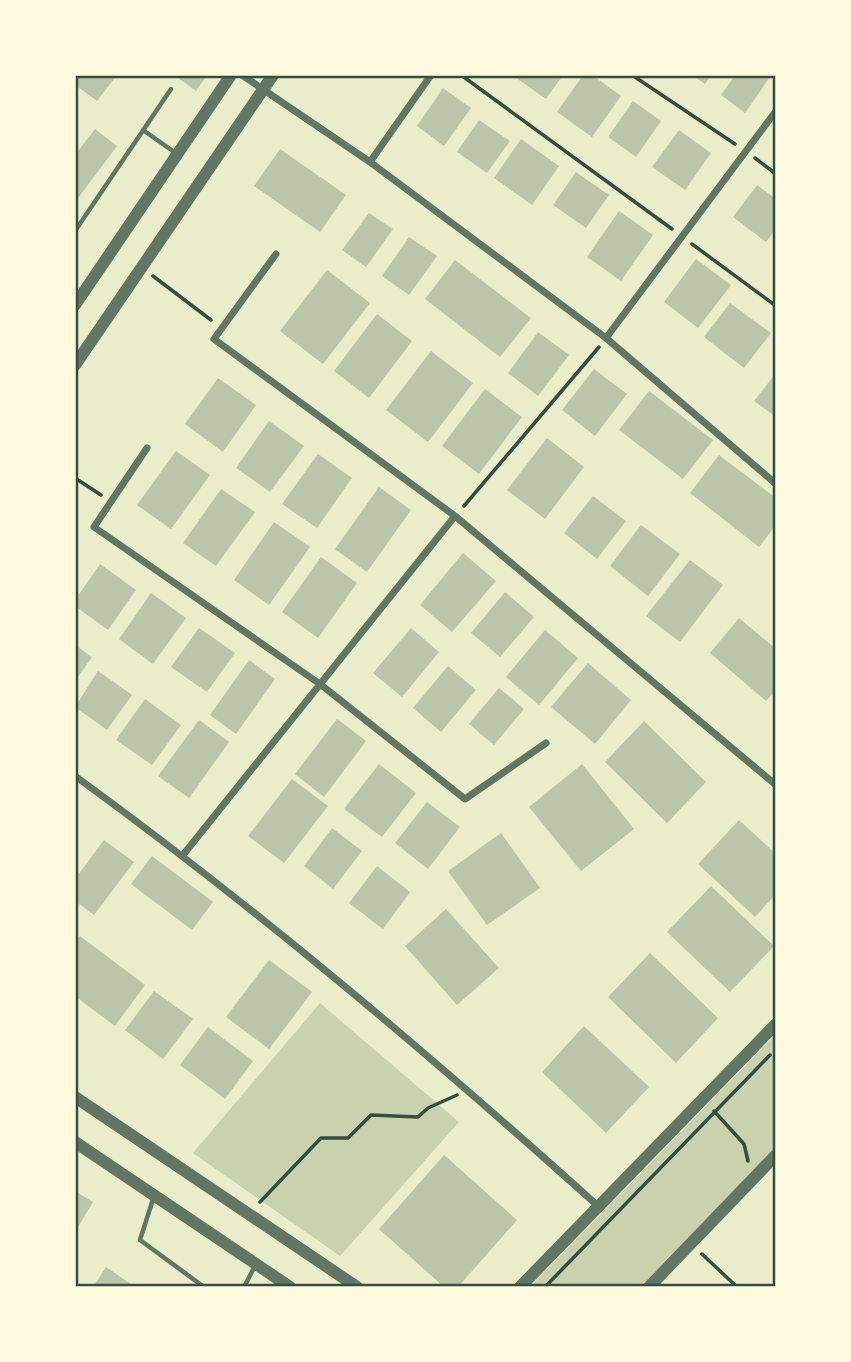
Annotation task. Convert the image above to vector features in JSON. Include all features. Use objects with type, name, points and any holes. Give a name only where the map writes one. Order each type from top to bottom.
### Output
[{"type":"street","points":[[75,305],[232,75]]},
{"type":"street","points":[[242,75],[370,162],[606,338],[776,484]]},
{"type":"street","points":[[75,365],[273,75]]},
{"type":"street","points":[[370,162],[431,75]]},
{"type":"street","points":[[606,338],[776,111]]},
{"type":"street","points":[[276,254],[214,339],[456,516],[776,785]]},
{"type":"street","points":[[147,448],[93,527],[320,684],[465,799],[546,743]]},
{"type":"street","points":[[183,855],[456,516]]},
{"type":"street","points":[[75,776],[183,855],[468,1089],[598,1206]]},
{"type":"street","points":[[520,1287],[776,1024]]},
{"type":"street","points":[[75,1097],[357,1287]]},
{"type":"street","points":[[75,1142],[290,1287]]},
{"type":"street","points":[[649,1287],[776,1155]]},
{"type":"lane","points":[[75,231],[171,89]]},
{"type":"lane","points":[[143,130],[178,154]]},
{"type":"lane","points":[[155,1196],[140,1240],[204,1287]]},
{"type":"lane","points":[[244,1287],[256,1264]]},
{"type":"path","points":[[461,75],[776,306]]},
{"type":"path","points":[[632,75],[776,174]]},
{"type":"path","points":[[142,268],[221,328]]},
{"type":"path","points":[[456,516],[606,338]]},
{"type":"path","points":[[75,478],[111,502]]},
{"type":"path","points":[[545,1287],[776,1049]]},
{"type":"path","points":[[250,1214],[321,1138],[348,1138],[370,1115],[418,1117],[428,1108],[468,1089]]},
{"type":"path","points":[[703,1099],[744,1144],[751,1180]]},
{"type":"path","points":[[690,1244],[737,1287]]},
{"type":"green space","points":[[320,1003],[459,1122],[340,1256],[193,1153]]},
{"type":"green space","points":[[776,1034],[776,1147],[642,1287],[530,1287]]},
{"type":"building","points":[[75,75],[117,75],[97,101],[75,85]]},
{"type":"building","points":[[174,75],[207,75],[196,91]]},
{"type":"building","points":[[512,75],[563,75],[546,99]]},
{"type":"building","points":[[583,75],[592,75],[621,96],[592,137],[557,112]]},
{"type":"building","points":[[692,75],[711,75],[705,84]]},
{"type":"building","points":[[735,75],[770,77],[745,113],[721,95]]},
{"type":"building","points":[[443,88],[471,108],[444,146],[417,126]]},
{"type":"building","points":[[633,101],[661,121],[636,157],[608,137]]},
{"type":"building","points":[[479,120],[510,141],[487,173],[457,152]]},
{"type":"building","points":[[95,129],[117,146],[75,202],[75,155]]},
{"type":"building","points":[[679,130],[711,153],[685,190],[652,167]]},
{"type":"building","points":[[521,139],[559,166],[532,205],[494,178]]},
{"type":"building","points":[[280,149],[346,195],[320,232],[254,186]]},
{"type":"building","points":[[576,172],[609,195],[586,228],[553,205]]},
{"type":"building","points":[[757,185],[776,199],[776,229],[766,242],[733,217]]},
{"type":"building","points":[[619,211],[653,235],[621,281],[587,257]]},
{"type":"building","points":[[369,213],[393,229],[366,267],[342,250]]},
{"type":"building","points":[[409,237],[437,256],[409,295],[382,276]]},
{"type":"building","points":[[696,259],[731,285],[698,328],[664,302]]},
{"type":"building","points":[[455,260],[531,318],[500,357],[425,299]]},
{"type":"building","points":[[327,270],[370,303],[323,364],[280,331]]},
{"type":"building","points":[[730,303],[771,333],[744,368],[704,337]]},
{"type":"building","points":[[377,314],[412,341],[369,398],[334,371]]},
{"type":"building","points":[[538,332],[569,355],[538,396],[508,373]]},
{"type":"building","points":[[431,351],[473,383],[428,442],[386,410]]},
{"type":"building","points":[[594,369],[627,394],[595,436],[562,410]]},
{"type":"building","points":[[776,373],[776,417],[754,401]]},
{"type":"building","points":[[218,378],[256,405],[223,452],[185,424]]},
{"type":"building","points":[[485,389],[522,417],[479,474],[442,446]]},
{"type":"building","points":[[649,391],[713,440],[683,479],[619,430]]},
{"type":"building","points":[[269,421],[304,446],[270,492],[236,468]]},
{"type":"building","points":[[547,438],[584,467],[545,519],[507,490]]},
{"type":"building","points":[[176,451],[210,475],[171,529],[137,505]]},
{"type":"building","points":[[318,454],[352,478],[317,528],[282,504]]},
{"type":"building","points":[[719,455],[776,498],[776,525],[759,547],[690,493]]},
{"type":"building","points":[[379,487],[411,510],[367,572],[335,549]]},
{"type":"building","points":[[221,489],[255,512],[216,566],[183,543]]},
{"type":"building","points":[[593,496],[626,521],[597,559],[564,533]]},
{"type":"building","points":[[274,522],[310,547],[269,605],[234,580]]},
{"type":"building","points":[[641,525],[680,554],[648,596],[610,566]]},
{"type":"building","points":[[463,553],[496,581],[452,632],[420,605]]},
{"type":"building","points":[[321,557],[357,583],[318,638],[282,612]]},
{"type":"building","points":[[690,560],[723,585],[680,642],[646,616]]},
{"type":"building","points":[[100,564],[136,590],[108,630],[75,606],[75,600]]},
{"type":"building","points":[[505,592],[534,617],[500,657],[471,633]]},
{"type":"building","points":[[151,593],[186,618],[153,664],[119,639]]},
{"type":"building","points":[[739,618],[776,649],[776,690],[766,701],[710,653]]},
{"type":"building","points":[[199,628],[235,653],[207,692],[171,667]]},
{"type":"building","points":[[411,628],[439,652],[402,697],[373,673]]},
{"type":"building","points":[[545,630],[578,658],[539,705],[506,677]]},
{"type":"building","points":[[75,645],[92,657],[75,681]]},
{"type":"building","points":[[249,660],[275,679],[236,734],[210,715]]},
{"type":"building","points":[[588,663],[631,700],[595,744],[551,707]]},
{"type":"building","points":[[448,666],[476,690],[441,732],[413,708]]},
{"type":"building","points":[[98,671],[132,695],[107,730],[75,707]]},
{"type":"building","points":[[499,688],[524,709],[494,745],[469,724]]},
{"type":"building","points":[[145,699],[181,725],[152,765],[116,740]]},
{"type":"building","points":[[337,719],[366,741],[324,797],[295,774]]},
{"type":"building","points":[[199,720],[229,742],[189,798],[158,776]]},
{"type":"building","points":[[644,721],[706,782],[667,823],[605,762]]},
{"type":"building","points":[[379,764],[416,793],[382,837],[344,809]]},
{"type":"building","points":[[582,764],[634,829],[581,871],[529,807]]},
{"type":"building","points":[[292,779],[328,806],[284,863],[248,836]]},
{"type":"building","points":[[427,802],[460,827],[428,869],[395,843]]},
{"type":"building","points":[[739,820],[776,854],[776,894],[755,917],[698,864]]},
{"type":"building","points":[[332,828],[362,851],[333,889],[304,866]]},
{"type":"building","points":[[501,833],[540,888],[487,925],[448,871]]},
{"type":"building","points":[[104,840],[134,862],[94,915],[75,901],[75,879]]},
{"type":"building","points":[[152,856],[213,902],[192,930],[131,884]]},
{"type":"building","points":[[377,866],[410,892],[383,929],[349,903]]},
{"type":"building","points":[[711,886],[774,946],[730,992],[667,932]]},
{"type":"building","points":[[446,909],[499,968],[457,1005],[405,946]]},
{"type":"building","points":[[80,936],[145,985],[115,1026],[75,996],[75,942]]},
{"type":"building","points":[[650,953],[718,1018],[676,1063],[608,997]]},
{"type":"building","points":[[269,960],[312,992],[269,1049],[226,1017]]},
{"type":"building","points":[[154,991],[193,1019],[163,1059],[125,1030]]},
{"type":"building","points":[[584,1026],[649,1087],[606,1133],[542,1072]]},
{"type":"building","points":[[208,1027],[253,1061],[225,1099],[180,1065]]},
{"type":"building","points":[[444,1155],[517,1220],[458,1287],[444,1287],[379,1229]]},
{"type":"building","points":[[75,1191],[93,1202],[75,1232]]},
{"type":"building","points":[[106,1267],[135,1287],[93,1287]]}]
